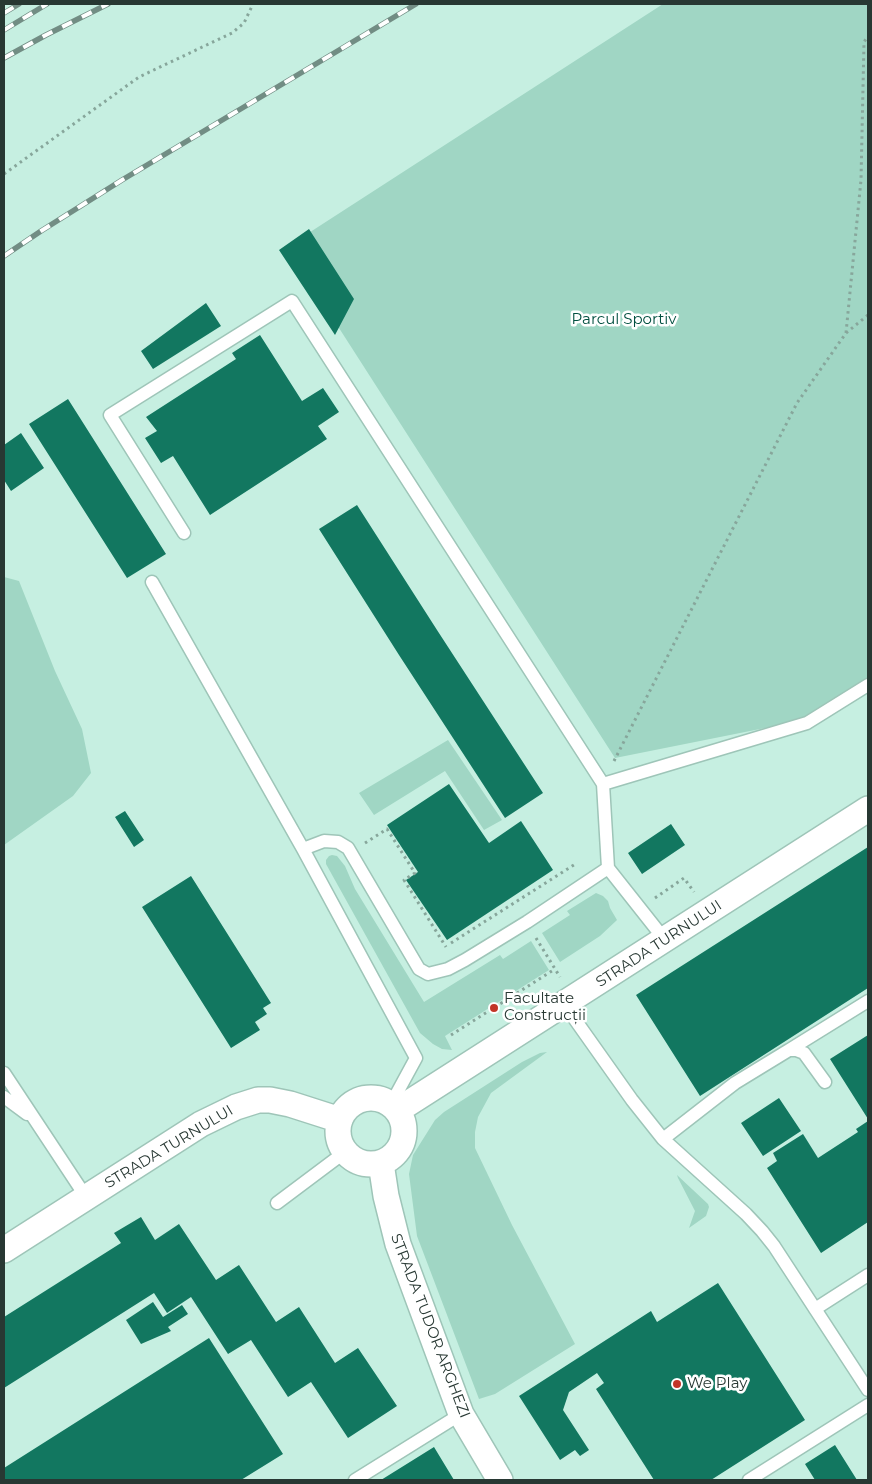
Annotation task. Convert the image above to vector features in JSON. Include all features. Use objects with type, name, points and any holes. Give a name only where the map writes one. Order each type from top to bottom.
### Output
[{"type":"street","name":"STRADA TURNULUI","points":[[394,1107],[569,1001],[868,810]]},
{"type":"street","points":[[371,1097],[382,1099],[394,1107],[404,1120],[405,1130],[404,1142],[391,1159],[381,1163],[365,1164],[358,1162],[345,1152],[340,1142],[338,1131],[340,1120],[352,1104],[361,1099],[371,1097]]},
{"type":"street","name":"STRADA TURNULUI","points":[[4,1250],[201,1124],[243,1104],[258,1100],[270,1100],[290,1104],[340,1120]]},
{"type":"street","name":"STRADA TUDOR ARGHEZI","points":[[381,1163],[386,1196],[398,1244],[461,1414],[500,1480]]},
{"type":"lane","points":[[184,533],[110,414],[292,301],[603,784],[608,868],[665,940]]},
{"type":"lane","points":[[152,582],[303,849],[416,1058],[394,1107]]},
{"type":"lane","points":[[603,784],[806,723],[868,685]]},
{"type":"lane","points":[[303,849],[324,841],[338,842],[348,848],[419,969],[428,974],[448,969],[465,960],[527,922],[608,868]]},
{"type":"lane","points":[[569,1001],[632,1100],[663,1139],[746,1214],[762,1231],[868,1390]]},
{"type":"lane","points":[[663,1139],[735,1083],[868,1001]]},
{"type":"lane","points":[[789,1050],[804,1053],[825,1082]]},
{"type":"lane","points":[[4,1074],[86,1197]]},
{"type":"lane","points":[[4,1097],[33,1118]]},
{"type":"lane","points":[[278,1203],[345,1152]]},
{"type":"lane","points":[[814,1309],[868,1275]]},
{"type":"lane","points":[[749,1480],[868,1405]]},
{"type":"lane","points":[[354,1480],[461,1414]]},
{"type":"path","points":[[4,174],[140,77],[232,33],[244,23],[253,4]]},
{"type":"path","points":[[846,333],[861,180],[864,42],[868,36]]},
{"type":"path","points":[[603,784],[797,403],[846,333],[868,315]]},
{"type":"path","points":[[351,853],[387,829],[415,873],[404,880],[446,947]]},
{"type":"path","points":[[440,951],[581,860]]},
{"type":"path","points":[[515,903],[555,969],[569,1001]]},
{"type":"path","points":[[451,1035],[555,969]]},
{"type":"green space","name":"Parcul Sportiv","points":[[663,4],[868,4],[868,679],[805,720],[615,758],[287,247]]},
{"type":"green space","points":[[4,577],[19,581],[55,671],[82,729],[91,773],[73,796],[4,845]]},
{"type":"green space","points":[[448,740],[502,820],[484,830],[445,771],[374,815],[359,793]]},
{"type":"green space","points":[[332,855],[337,856],[345,866],[355,889],[424,1002],[500,955],[503,959],[531,941],[549,970],[445,1036],[452,1050],[442,1049],[420,1033],[326,864],[326,860]]},
{"type":"green space","points":[[596,893],[608,901],[617,920],[600,936],[560,962],[542,933],[570,915],[567,911]]},
{"type":"green space","points":[[547,1052],[491,1093],[478,1117],[475,1132],[475,1148],[512,1225],[575,1344],[495,1394],[479,1399],[417,1236],[409,1174],[413,1155],[435,1120],[444,1112],[522,1062],[540,1053]]},
{"type":"green space","points":[[677,1175],[709,1207],[706,1216],[689,1228],[695,1211]]},
{"type":"building","points":[[309,229],[354,299],[335,335],[279,250]]},
{"type":"building","points":[[206,303],[221,326],[153,369],[141,351]]},
{"type":"building","points":[[260,335],[302,401],[323,388],[339,412],[318,426],[327,439],[210,515],[173,456],[161,463],[145,438],[157,431],[146,417],[236,359],[232,353]]},
{"type":"building","points":[[68,399],[166,554],[127,578],[29,424]]},
{"type":"building","points":[[21,433],[44,468],[11,491],[4,480],[4,445]]},
{"type":"building","points":[[357,505],[543,793],[505,818],[319,529]]},
{"type":"building","points":[[449,784],[489,843],[521,821],[553,870],[447,940],[406,880],[418,872],[387,825]]},
{"type":"building","points":[[125,811],[144,840],[134,847],[115,817]]},
{"type":"building","points":[[671,824],[685,845],[642,874],[628,853]]},
{"type":"building","points":[[868,847],[868,988],[700,1096],[636,995]]},
{"type":"building","points":[[191,876],[271,1003],[263,1008],[267,1014],[255,1022],[260,1030],[231,1048],[142,907]]},
{"type":"building","points":[[868,1035],[868,1119],[830,1059]]},
{"type":"building","points":[[779,1098],[801,1131],[763,1156],[741,1123]]},
{"type":"building","points":[[868,1121],[868,1222],[821,1253],[767,1168],[777,1161],[773,1153],[803,1134],[818,1158],[858,1132],[856,1129]]},
{"type":"building","points":[[141,1217],[155,1240],[179,1224],[216,1280],[239,1265],[276,1322],[299,1307],[335,1363],[358,1348],[397,1406],[348,1438],[311,1382],[288,1397],[251,1340],[228,1354],[191,1297],[167,1313],[154,1293],[4,1388],[4,1317],[121,1243],[114,1233]]},
{"type":"building","points":[[718,1283],[805,1420],[711,1480],[654,1480],[596,1389],[604,1383],[597,1373],[569,1392],[563,1410],[589,1450],[580,1456],[575,1450],[560,1460],[519,1396],[651,1311],[657,1322]]},
{"type":"building","points":[[153,1302],[163,1317],[182,1305],[188,1314],[168,1327],[171,1331],[141,1344],[126,1320]]},
{"type":"building","points":[[209,1338],[283,1454],[241,1480],[4,1480],[4,1468]]},
{"type":"building","points":[[835,1445],[857,1480],[815,1480],[805,1464]]},
{"type":"building","points":[[434,1447],[454,1480],[381,1480]]},
{"type":"railway","points":[[4,13],[19,4]]},
{"type":"railway","points":[[4,30],[47,4]]},
{"type":"railway","points":[[4,58],[108,4]]},
{"type":"railway","points":[[4,256],[122,180],[416,4]]},
{"type":"place","name":"Facultate Construcții","points":[[494,1008]]},
{"type":"place","name":"We Play","points":[[677,1384]]}]
